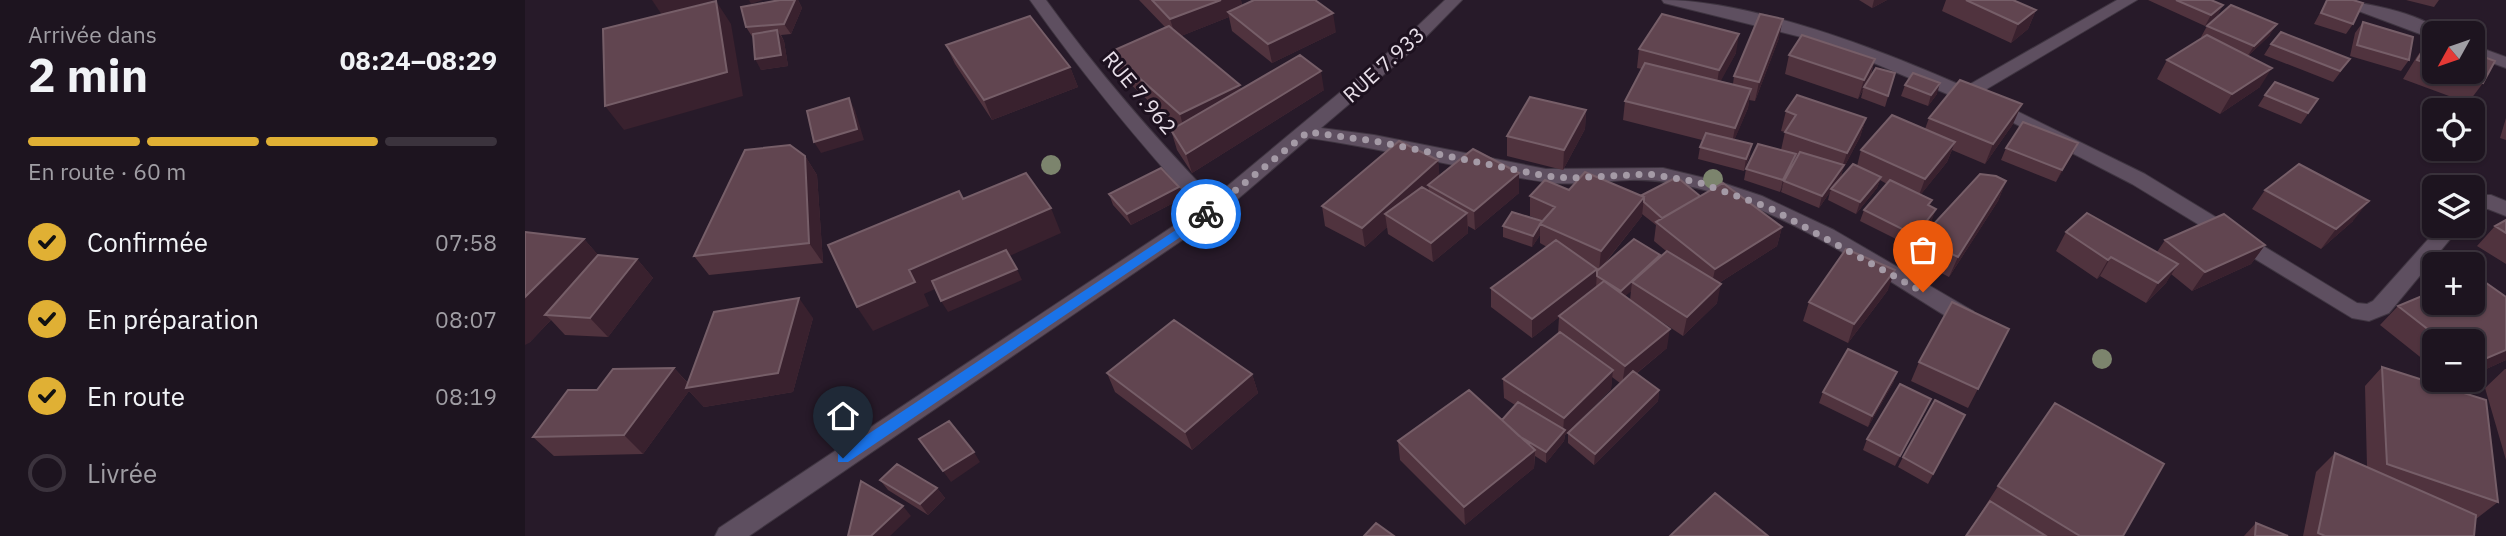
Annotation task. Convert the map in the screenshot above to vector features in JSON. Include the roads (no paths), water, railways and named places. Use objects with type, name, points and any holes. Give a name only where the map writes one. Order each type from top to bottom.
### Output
[{"type":"street","name":"RUE 7.962","points":[[1038,0],[1116,104],[1212,210]]},
{"type":"street","name":"RUE 7.933","points":[[728,536],[1212,210],[1308,132],[1409,44],[1454,0]]},
{"type":"street","points":[[1670,0],[1774,23],[1966,94],[2131,175],[2352,310],[2369,313],[2381,307],[2441,238]]},
{"type":"street","points":[[1966,94],[2129,0]]},
{"type":"street","points":[[2337,0],[2396,17],[2422,28]]},
{"type":"street","points":[[2485,55],[2506,63]]},
{"type":"street","points":[[1308,132],[1374,141],[1546,176],[1570,178],[1649,174],[1698,182],[1770,208],[1859,254],[1965,317]]},
{"type":"street","points":[[2485,202],[2506,209]]}]
